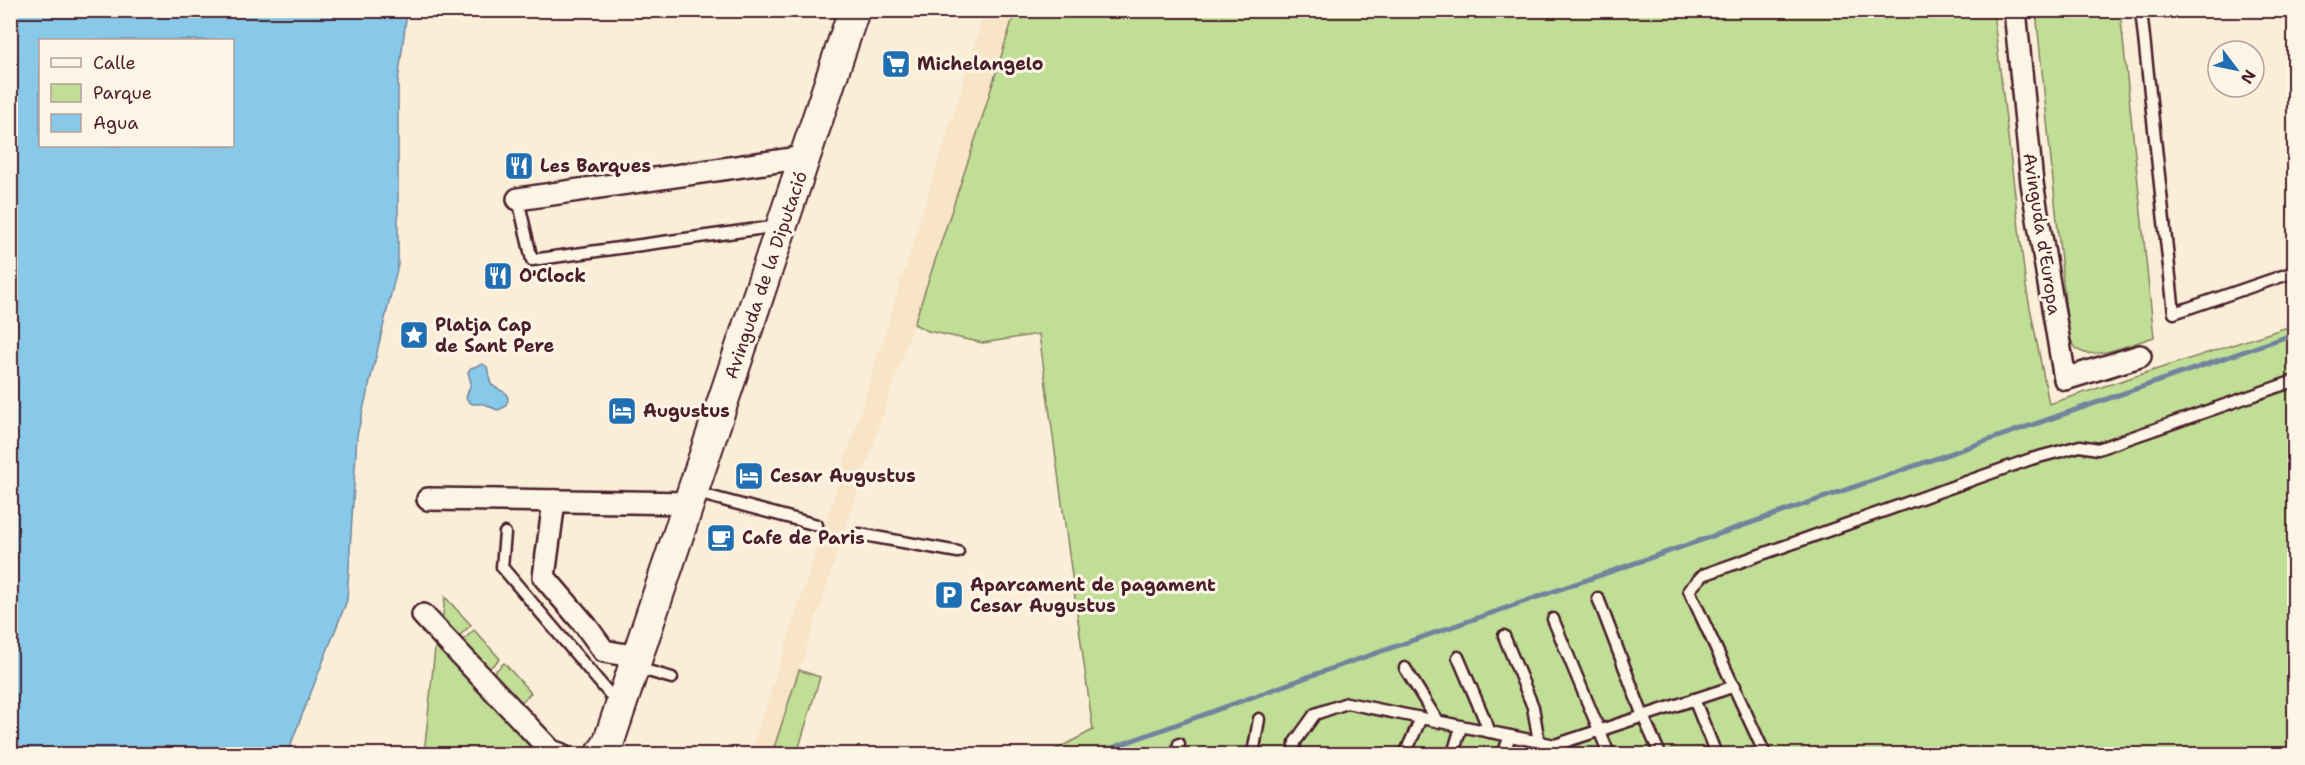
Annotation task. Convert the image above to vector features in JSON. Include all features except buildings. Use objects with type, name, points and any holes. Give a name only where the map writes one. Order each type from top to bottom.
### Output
[{"type":"street","name":"Avinguda de la Diputació","points":[[606,751],[854,10]]},
{"type":"street","name":"Avinguda d'Europa","points":[[2014,10],[2032,183],[2065,379],[2140,356]]},
{"type":"street","points":[[518,199],[805,157]]},
{"type":"street","points":[[428,499],[554,501],[691,498]]},
{"type":"street","points":[[554,501],[544,577],[604,651],[636,662]]},
{"type":"street","points":[[423,615],[551,752],[560,754]]},
{"type":"lane","points":[[2141,10],[2174,313],[2295,272]]},
{"type":"lane","points":[[518,199],[532,260],[782,226]]},
{"type":"lane","points":[[1765,754],[1689,590],[1703,575],[2031,459],[2080,446],[2098,449],[2295,381]]},
{"type":"lane","points":[[691,498],[817,525]]},
{"type":"lane","points":[[505,533],[502,567],[621,706]]},
{"type":"lane","points":[[859,534],[958,552]]},
{"type":"lane","points":[[1598,598],[1642,716],[1660,754]]},
{"type":"lane","points":[[1553,619],[1610,754]]},
{"type":"lane","points":[[1504,636],[1533,707],[1539,742]]},
{"type":"lane","points":[[1458,657],[1490,732]]},
{"type":"lane","points":[[636,662],[672,678]]},
{"type":"lane","points":[[1405,668],[1438,722]]},
{"type":"lane","points":[[1294,754],[1295,742],[1315,714],[1347,703],[1555,745],[1735,686]]},
{"type":"lane","points":[[1694,699],[1716,754]]},
{"type":"lane","points":[[1405,754],[1421,718]]},
{"type":"lane","points":[[1253,754],[1260,719]]},
{"type":"lane","points":[[1452,754],[1461,727]]},
{"type":"lane","points":[[1503,754],[1509,736]]},
{"type":"shaded area","points":[[985,11],[1015,11],[979,128],[772,754],[750,754],[828,516]]},
{"type":"green space","points":[[1015,11],[1993,11],[2026,287],[2049,404],[2294,325],[2294,754],[1047,754],[1093,730],[1039,334],[983,343],[928,331],[914,324]]},
{"type":"green space","points":[[2036,11],[2120,11],[2154,337],[2106,352],[2080,351],[2073,345],[2068,331]]},
{"type":"green space","points":[[445,597],[471,625],[456,639],[442,623]]},
{"type":"green space","points":[[437,629],[547,754],[527,754],[507,747],[504,754],[424,754]]},
{"type":"green space","points":[[474,630],[500,659],[485,672],[460,643]]},
{"type":"green space","points":[[504,663],[531,693],[516,707],[489,677]]},
{"type":"green space","points":[[799,670],[820,677],[797,754],[772,754]]},
{"type":"water","points":[[10,11],[407,11],[398,82],[398,265],[357,435],[347,600],[289,754],[11,754]]},
{"type":"water","points":[[483,364],[487,367],[491,385],[507,394],[508,400],[505,407],[498,410],[484,404],[472,404],[466,398],[471,383],[468,372],[471,368]]},
{"type":"waterway","points":[[1095,754],[1316,674],[2294,334]]},
{"type":"place","name":"Michelangelo","points":[[896,64]]},
{"type":"place","name":"Les Barques","points":[[519,166]]},
{"type":"place","name":"O'Clock","points":[[498,276]]},
{"type":"place","name":"Platja Cap de Sant Pere","points":[[414,335]]},
{"type":"place","name":"Augustus","points":[[622,411]]},
{"type":"place","name":"Cesar Augustus","points":[[749,476]]},
{"type":"place","name":"Cafe de Paris","points":[[721,538]]},
{"type":"place","name":"Aparcament de pagament Cesar Augustus","points":[[949,595]]}]
